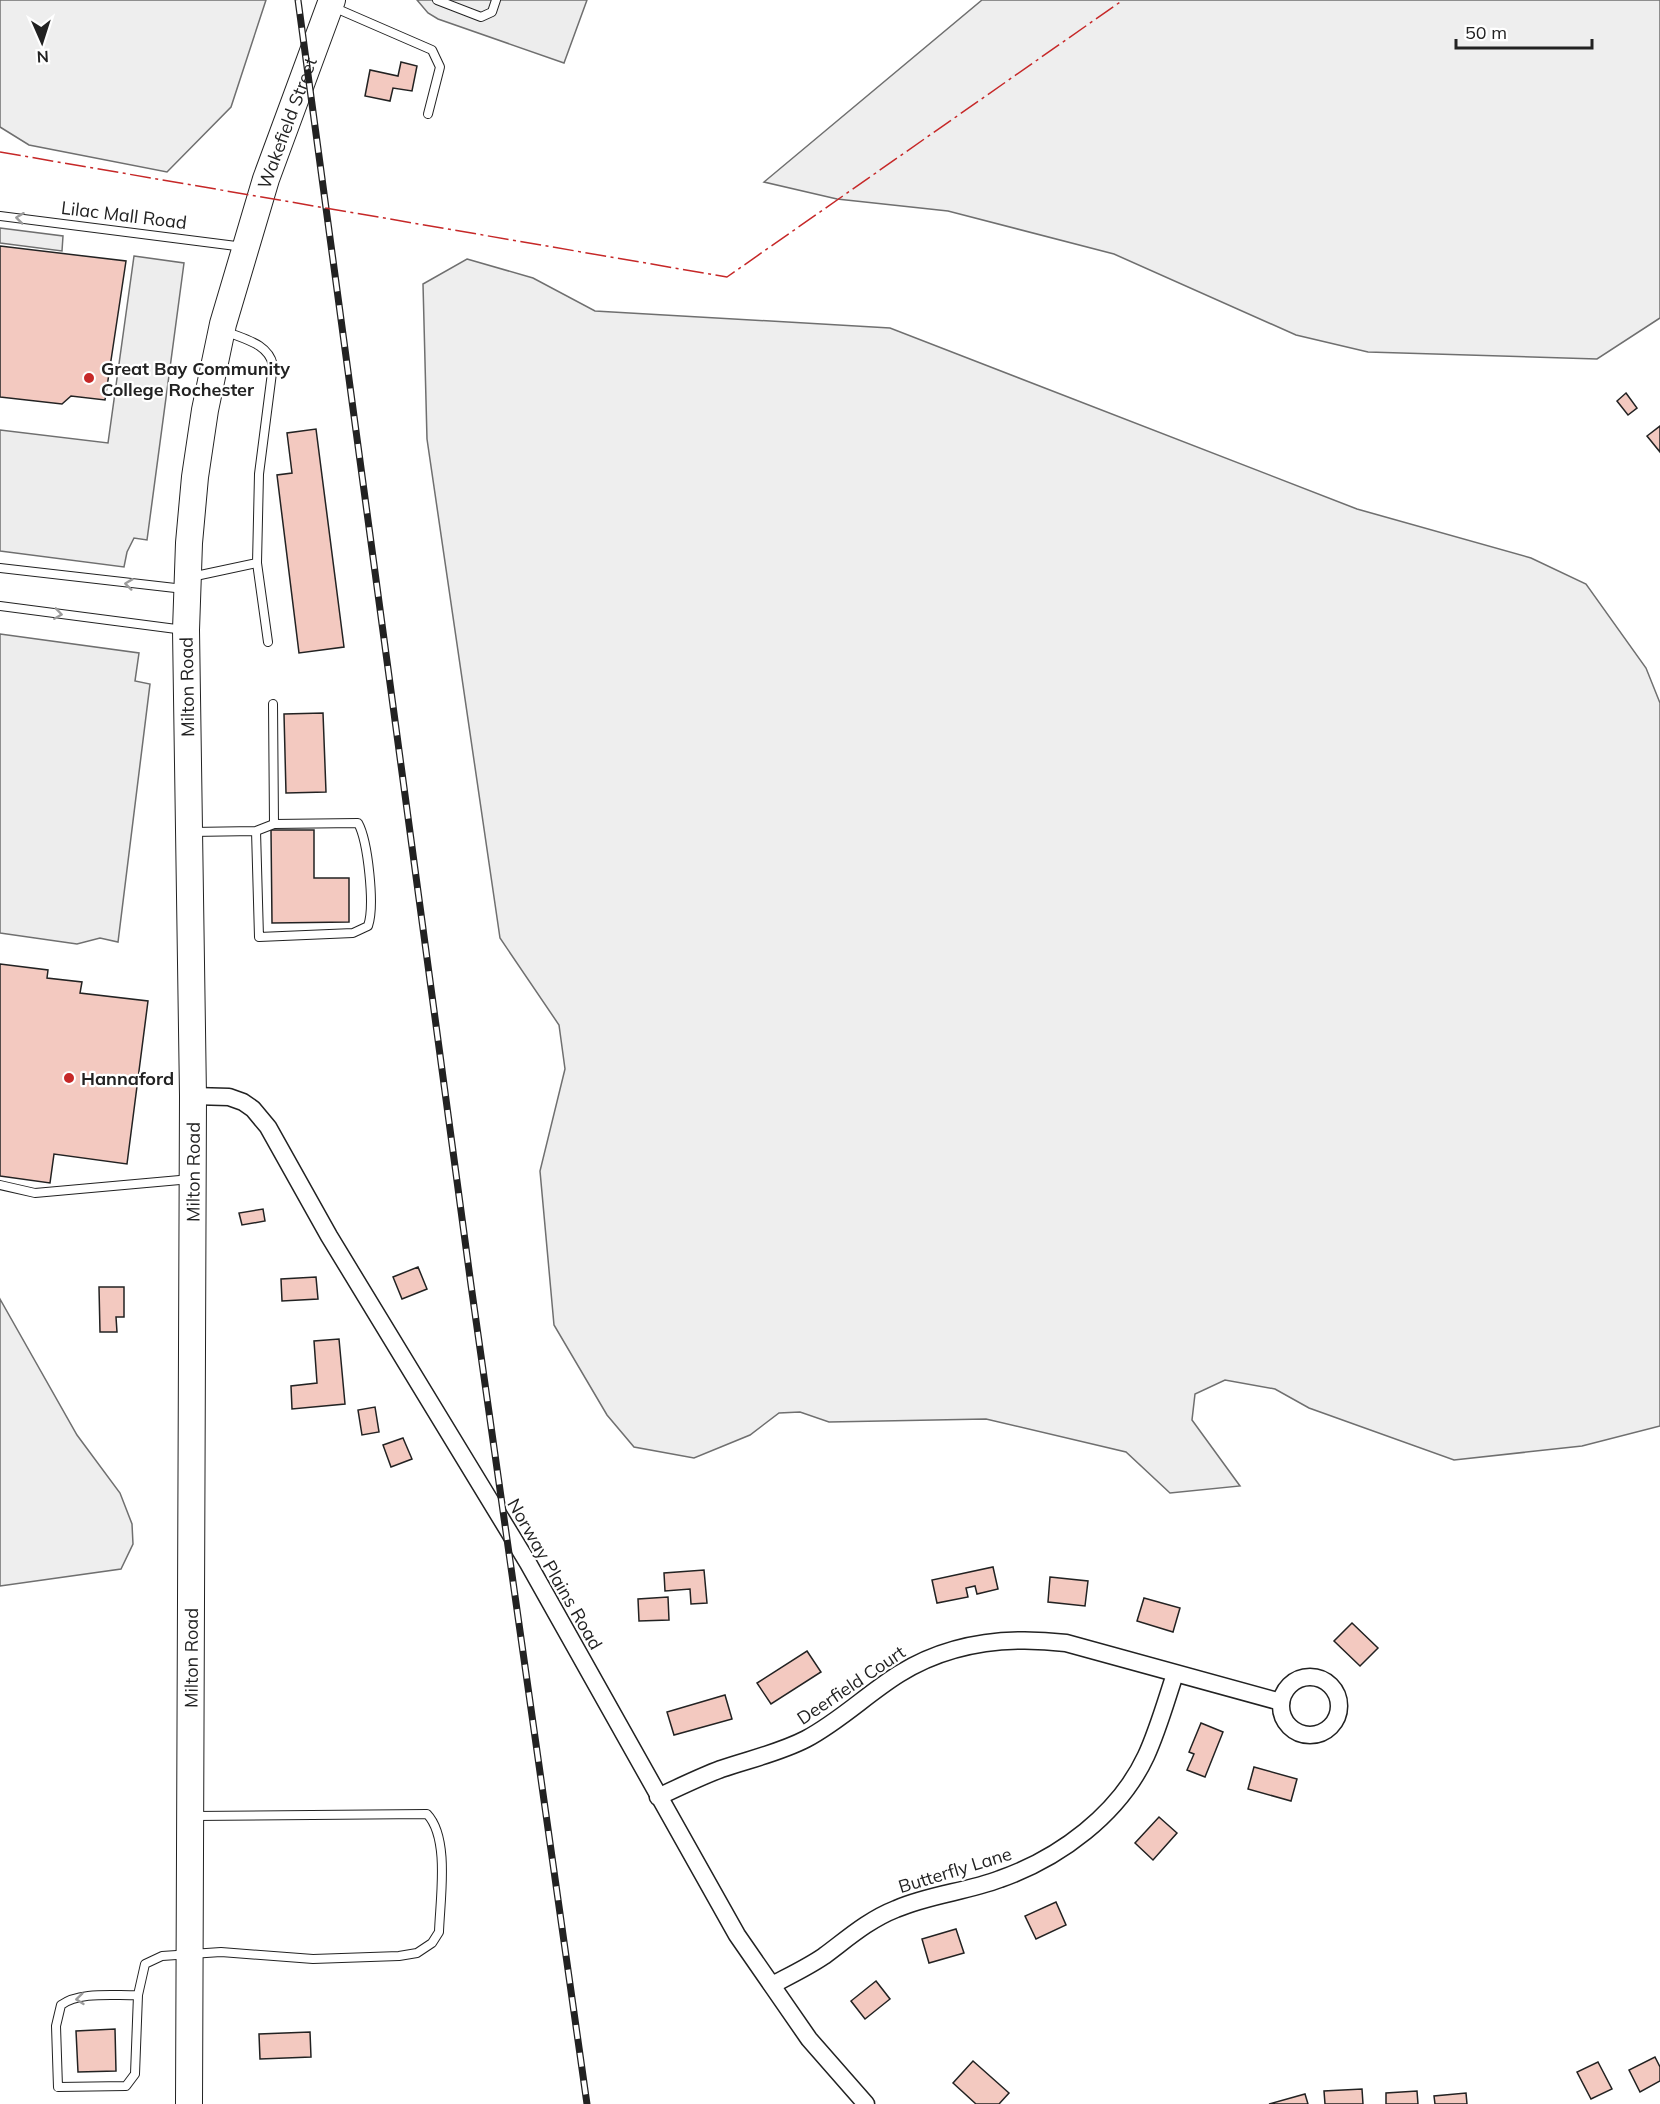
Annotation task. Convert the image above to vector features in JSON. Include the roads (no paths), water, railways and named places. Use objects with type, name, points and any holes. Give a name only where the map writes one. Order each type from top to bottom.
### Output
[{"type":"main road","name":"Wakefield Street","points":[[244,247],[266,179],[331,3]]},
{"type":"main road","name":"Milton Road","points":[[189,2104],[193,1096],[191,832],[186,630],[195,477],[207,399],[244,247]]},
{"type":"street","name":"Norway Plains Road","points":[[193,1096],[229,1097],[243,1102],[253,1109],[268,1127],[329,1236],[528,1563],[737,1935],[809,2039],[866,2104]]},
{"type":"street","name":"Deerfield Court","points":[[658,1797],[722,1769],[764,1757],[806,1739],[844,1715],[899,1674],[919,1662],[961,1646],[1000,1641],[1066,1643],[1281,1701]]},
{"type":"street","name":"Butterfly Lane","points":[[772,1985],[822,1957],[856,1930],[894,1910],[937,1894],[977,1886],[1020,1872],[1076,1838],[1109,1809],[1136,1774],[1150,1746],[1175,1674]]},
{"type":"lane","points":[[437,0],[481,17],[492,12],[496,0]]},
{"type":"lane","points":[[331,3],[432,50],[440,66],[428,114]]},
{"type":"lane","name":"Lilac Mall Road","points":[[0,216],[244,247]]},
{"type":"lane","points":[[222,330],[261,346],[271,356],[273,364],[259,474],[257,563],[268,642]]},
{"type":"lane","points":[[0,568],[188,584],[257,563]]},
{"type":"lane","points":[[0,606],[186,630]]},
{"type":"lane","points":[[273,704],[273,824]]},
{"type":"lane","points":[[191,832],[256,831],[273,824],[358,823],[364,841],[370,904],[368,926],[353,933],[259,937],[256,831]]},
{"type":"lane","points":[[0,1185],[35,1193],[191,1179]]},
{"type":"lane","points":[[138,1995],[79,1998],[68,2000],[61,2005],[56,2026],[58,2087],[126,2086],[132,2081],[135,2074],[138,1995],[142,1972],[152,1958],[190,1953],[313,1959],[417,1953],[432,1943],[439,1932],[441,1841],[435,1822],[427,1814],[190,1816]]},
{"type":"railway","points":[[298,0],[471,1285],[587,2104]]},
{"type":"place","name":"Great Bay Community College Rochester","points":[[89,378]]},
{"type":"place","name":"Hannaford","points":[[69,1078]]}]
